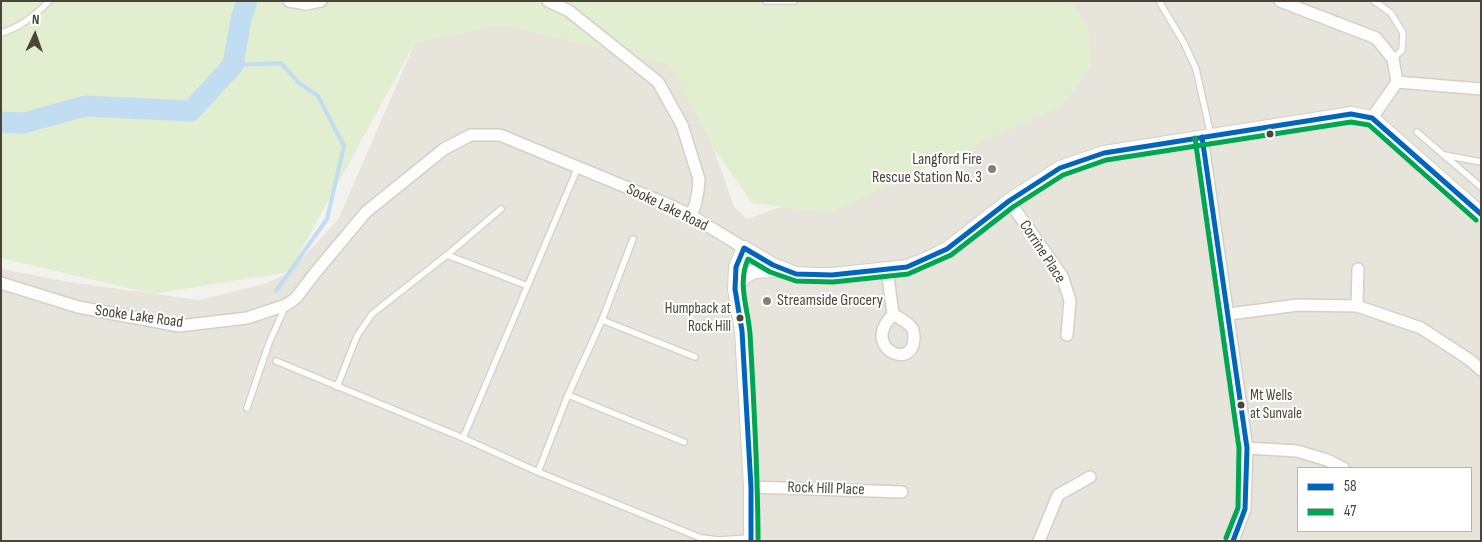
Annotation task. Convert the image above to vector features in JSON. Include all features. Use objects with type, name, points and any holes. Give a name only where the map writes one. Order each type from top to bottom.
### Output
[{"type":"street","points":[[289,1],[306,4],[321,1]]},
{"type":"street","points":[[548,1],[569,11],[658,82],[682,125],[699,179],[695,206],[690,215]]},
{"type":"street","points":[[1280,1],[1376,38],[1393,59],[1397,82],[1372,118],[1481,214]]},
{"type":"street","points":[[1397,82],[1481,89]]},
{"type":"street","name":"Sooke Lake Road","points":[[1,283],[78,307],[179,326],[247,318],[286,305],[296,298],[314,273],[366,212],[444,149],[471,135],[500,135],[667,204],[690,215],[784,270],[796,274],[814,275],[888,270],[907,267],[947,249],[1009,201],[1060,168],[1104,153],[1342,115],[1360,115],[1372,118]]},
{"type":"street","points":[[1207,137],[1247,448],[1245,509],[1233,541]]},
{"type":"street","name":"Corrine Place","points":[[1009,201],[1062,276],[1070,300],[1066,335]]},
{"type":"street","points":[[744,248],[736,267],[735,290],[742,331],[751,487],[751,540]]},
{"type":"street","points":[[1357,306],[1358,269]]},
{"type":"street","points":[[735,290],[742,278],[752,272],[784,270]]},
{"type":"street","points":[[888,270],[893,314]]},
{"type":"street","points":[[1229,314],[1298,304],[1357,306],[1421,328],[1470,360],[1481,370]]},
{"type":"street","points":[[1247,448],[1297,451],[1327,460],[1340,467]]},
{"type":"street","points":[[1039,541],[1058,495],[1090,477]]},
{"type":"street","name":"Rock Hill Place","points":[[751,487],[902,492]]},
{"type":"lane","points":[[1,33],[15,28],[36,14],[49,1]]},
{"type":"lane","points":[[766,1],[794,1]]},
{"type":"lane","points":[[1159,1],[1184,43],[1196,69],[1207,137]]},
{"type":"lane","points":[[1374,1],[1391,13],[1403,33],[1402,50],[1393,59]]},
{"type":"lane","points":[[1417,132],[1481,187]]},
{"type":"lane","points":[[1443,154],[1481,162]]},
{"type":"lane","points":[[463,438],[578,167]]},
{"type":"lane","points":[[336,387],[357,336],[372,314],[447,255],[501,209]]},
{"type":"lane","points":[[538,472],[568,395],[602,320],[633,239]]},
{"type":"lane","points":[[447,255],[528,286]]},
{"type":"lane","points":[[247,408],[269,344],[286,305]]},
{"type":"lane","points":[[602,320],[695,357]]},
{"type":"lane","points":[[276,361],[463,438],[538,472],[701,538],[751,540]]},
{"type":"lane","points":[[568,395],[684,442]]},
{"type":"shaded area","points":[[433,1],[585,1],[689,78],[734,207],[747,219],[814,195],[956,176],[1031,1],[1481,1],[1481,541],[1,541],[1,269],[70,282],[199,300],[267,283],[289,272],[338,220]]},
{"type":"green space","points":[[1,1],[1070,1],[1088,26],[1092,66],[1063,105],[828,213],[752,203],[714,149],[669,64],[501,25],[415,43],[289,272],[153,294],[1,258]]},
{"type":"waterway","points":[[1,122],[24,123],[85,106],[191,111],[233,65],[241,19],[247,1]]},
{"type":"waterway","points":[[233,65],[281,63],[299,83],[318,96],[344,146],[327,219],[276,291]]},
{"type":"transit line","name":"58","points":[[751,541],[751,487],[742,331],[735,289],[736,267],[744,248],[773,265],[796,274],[832,275],[907,267],[947,249],[1009,201],[1060,168],[1104,153],[1351,114],[1372,118],[1481,214]]},
{"type":"transit line","name":"47","points":[[758,541],[757,463],[750,334],[743,287],[743,278],[748,259],[770,272],[796,281],[833,282],[908,274],[951,255],[1013,207],[1063,175],[1106,160],[1351,122],[1369,125],[1476,220]]},
{"type":"transit line","name":"58","points":[[1202,137],[1247,448],[1245,509],[1233,541]]},
{"type":"transit line","name":"47","points":[[1195,138],[1239,448],[1238,508],[1226,538]]},
{"type":"place","name":"Langford Fire Rescue Station No. 3","points":[[992,169]]},
{"type":"place","name":"Streamside Grocery","points":[[767,301]]},
{"type":"place","name":"Humpback at Rock Hill","points":[[740,318]]},
{"type":"place","name":"Mt Wells at Sunvale","points":[[1241,405]]}]
